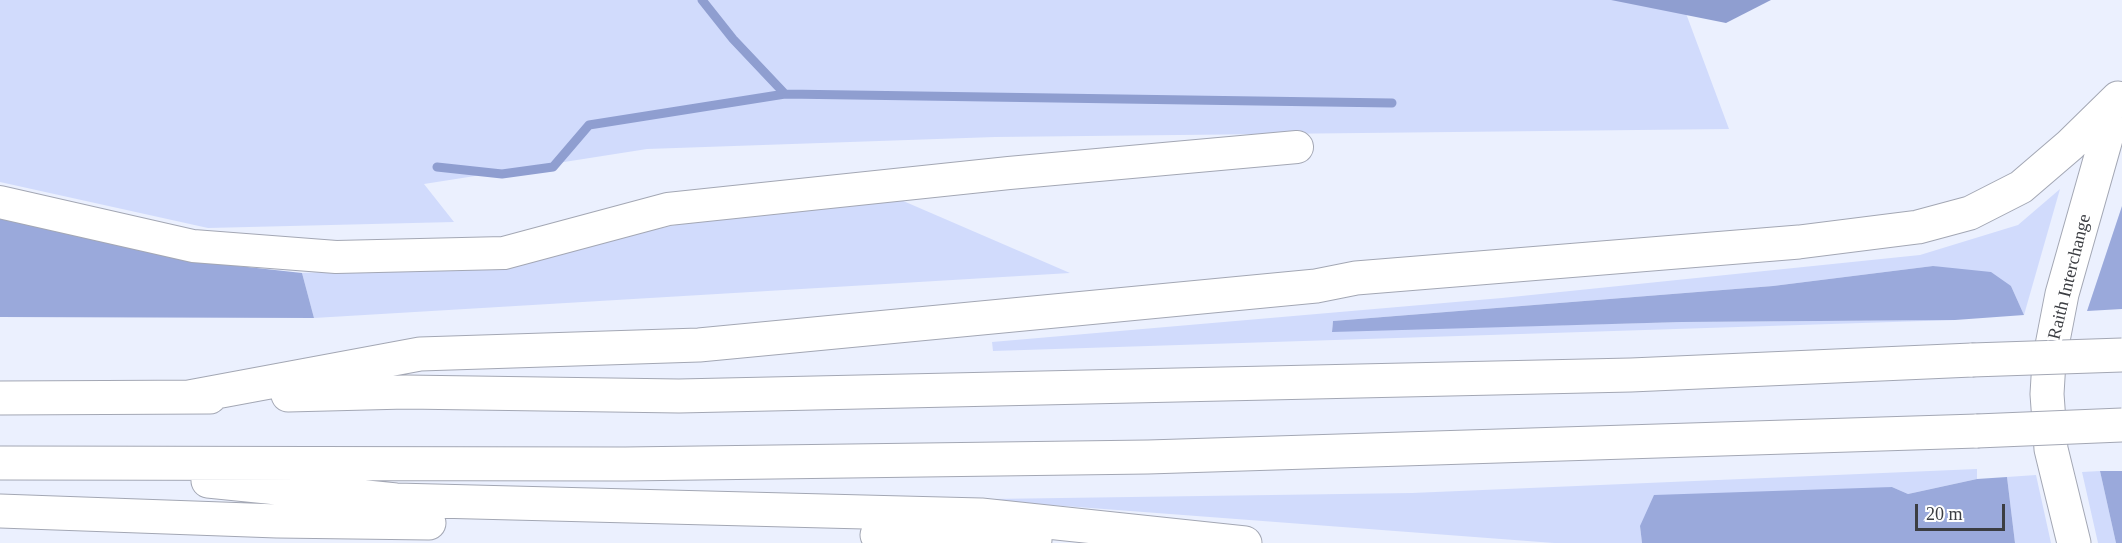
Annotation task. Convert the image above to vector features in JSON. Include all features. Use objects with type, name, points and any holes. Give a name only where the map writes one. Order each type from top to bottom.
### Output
[{"type":"highway","points":[[189,397],[420,354],[699,345],[1316,286],[1356,278],[1799,242],[1918,227],[1970,213],[2021,187],[2070,145],[2120,91]]},
{"type":"highway","name":"Raith Interchange","points":[[2074,543],[2051,449],[2047,394],[2049,361],[2062,294],[2120,91]]},
{"type":"highway","points":[[0,398],[406,392],[702,395],[1631,375],[2122,355]]},
{"type":"highway","points":[[0,463],[625,464],[1148,457],[2122,425]]},
{"type":"highway","points":[[50,464],[396,500],[981,514],[1245,543]]},
{"type":"highway","points":[[0,511],[277,521],[511,524],[832,533],[1073,543]]},
{"type":"lane","points":[[0,202],[194,246],[336,256],[504,253],[668,209],[1009,173],[1297,147]]},
{"type":"shaded area","points":[[0,0],[1681,0],[1729,129],[995,137],[647,149],[424,184],[454,222],[208,228],[0,182]]},
{"type":"shaded area","points":[[1611,0],[1771,0],[1726,23]]},
{"type":"shaded area","points":[[2060,189],[2024,315],[2011,286],[1933,266],[1773,286],[1333,321],[1332,331],[1682,322],[1955,320],[993,351],[992,342],[1502,298],[1920,255],[2018,225]]},
{"type":"shaded area","points":[[894,197],[1070,273],[314,318],[302,273],[485,264],[676,225]]},
{"type":"shaded area","points":[[2122,206],[2122,309],[2087,311]]},
{"type":"shaded area","points":[[0,216],[184,260],[302,273],[314,318],[0,317]]},
{"type":"shaded area","points":[[1933,266],[1991,272],[2011,286],[2024,315],[1955,320],[1682,322],[1332,332],[1333,321],[1773,286]]},
{"type":"shaded area","points":[[1977,469],[1977,479],[1908,494],[1892,487],[1640,526],[1642,543],[1554,543],[1064,506],[921,500],[1412,493]]},
{"type":"shaded area","points":[[2100,471],[2116,543],[2098,543],[2082,472]]},
{"type":"shaded area","points":[[2100,471],[2122,471],[2122,543],[2116,543]]},
{"type":"shaded area","points":[[2036,475],[2051,543],[2015,543],[2007,477]]},
{"type":"shaded area","points":[[2007,477],[2015,543],[1642,543],[1640,526],[1654,495],[1892,487],[1908,494],[1977,479]]},
{"type":"waterway","points":[[702,0],[733,39],[785,94],[1392,103]]},
{"type":"waterway","points":[[437,167],[502,174],[553,167],[589,125],[785,94]]}]
